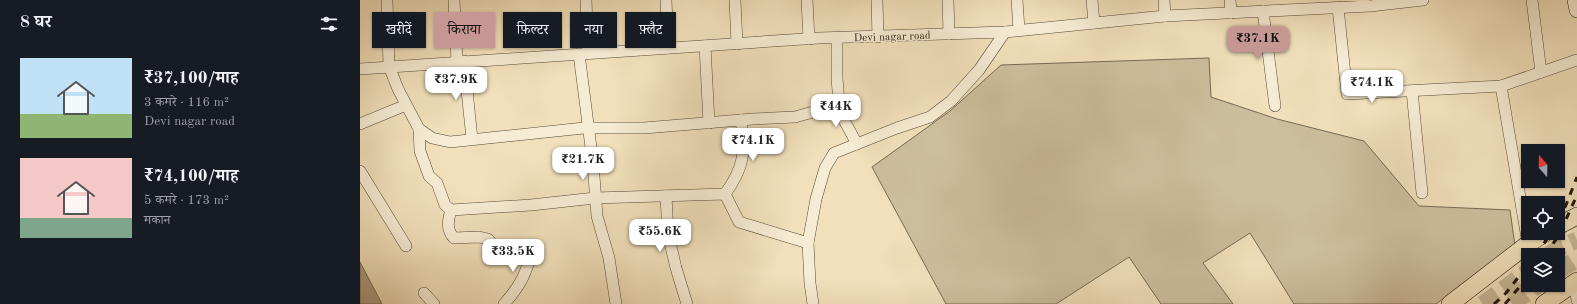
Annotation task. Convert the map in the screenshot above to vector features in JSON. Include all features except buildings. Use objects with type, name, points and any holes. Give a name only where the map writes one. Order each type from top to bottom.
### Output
[{"type":"main road","points":[[1575,0],[1577,10]]},
{"type":"main road","points":[[1565,222],[1577,216]]},
{"type":"main road","points":[[1450,304],[1534,240]]},
{"type":"main road","points":[[1544,304],[1576,282]]},
{"type":"street","points":[[387,0],[389,66],[418,129],[420,151],[429,176],[437,183],[445,205],[451,210],[532,205],[595,198],[725,194]]},
{"type":"street","points":[[454,0],[460,62],[472,139]]},
{"type":"street","points":[[586,0],[584,53],[588,128],[593,163],[596,216],[609,258],[616,304]]},
{"type":"street","points":[[666,0],[666,12]]},
{"type":"street","points":[[735,0],[737,44]]},
{"type":"street","points":[[807,0],[809,39]]},
{"type":"street","points":[[877,0],[878,36]]},
{"type":"street","points":[[948,0],[949,34]]},
{"type":"street","points":[[1017,0],[1019,30]]},
{"type":"street","points":[[1092,0],[1094,23]]},
{"type":"street","points":[[1164,0],[1165,16]]},
{"type":"street","points":[[1230,0],[1231,13]]},
{"type":"street","name":"Devi nagar road","points":[[676,48],[809,39],[1005,32],[1165,16],[1264,11],[1300,5],[1338,7],[1370,3],[1423,0]]},
{"type":"street","points":[[1532,0],[1541,72]]},
{"type":"street","points":[[1338,7],[1348,94],[1501,86],[1577,60]]},
{"type":"street","points":[[1264,11],[1275,106]]},
{"type":"street","points":[[813,304],[810,284],[808,243],[816,199],[825,168],[834,152],[930,117],[951,101],[979,70],[1005,32]]},
{"type":"street","points":[[838,38],[837,78],[839,102],[844,120],[857,144]]},
{"type":"street","points":[[705,46],[709,122]]},
{"type":"street","name":"Devi nagar road","points":[[360,69],[668,48]]},
{"type":"street","points":[[1501,86],[1528,244]]},
{"type":"street","points":[[1412,91],[1422,193]]},
{"type":"street","points":[[418,129],[432,138],[450,142],[588,128],[644,128],[709,122],[795,117],[820,110],[839,102]]},
{"type":"street","points":[[360,124],[406,105]]},
{"type":"street","points":[[725,194],[736,179],[744,152],[741,120]]},
{"type":"street","points":[[360,171],[406,246]]},
{"type":"street","points":[[725,194],[739,222],[808,243]]},
{"type":"street","points":[[666,196],[668,234],[687,304]]},
{"type":"street","points":[[451,210],[447,222],[450,234],[454,238],[478,237],[488,239],[494,248],[533,248],[527,271],[517,289],[504,304]]},
{"type":"street","points":[[1576,282],[1577,300]]},
{"type":"street","points":[[424,293],[434,304]]},
{"type":"shaded area","points":[[1209,58],[1211,97],[1277,119],[1364,141],[1419,206],[1510,210],[1515,246],[1436,304],[1294,304],[1250,233],[1203,263],[1233,304],[1161,304],[1129,257],[1056,304],[946,304],[872,167],[950,111],[1001,65]]},
{"type":"shaded area","points":[[360,262],[382,304],[360,304]]},
{"type":"tunnel","points":[[1558,248],[1577,240]]},
{"type":"tunnel","points":[[1565,267],[1577,259]]},
{"type":"tunnel","points":[[1483,304],[1521,276]]},
{"type":"tunnel","points":[[1512,304],[1528,292]]},
{"type":"railway","points":[[1565,207],[1577,177]]},
{"type":"railway","points":[[1550,248],[1559,235],[1577,195]]},
{"type":"railway","points":[[1541,248],[1546,240]]},
{"type":"railway","points":[[1494,304],[1506,293],[1521,274]]},
{"type":"railway","points":[[1505,304],[1521,285]]}]
